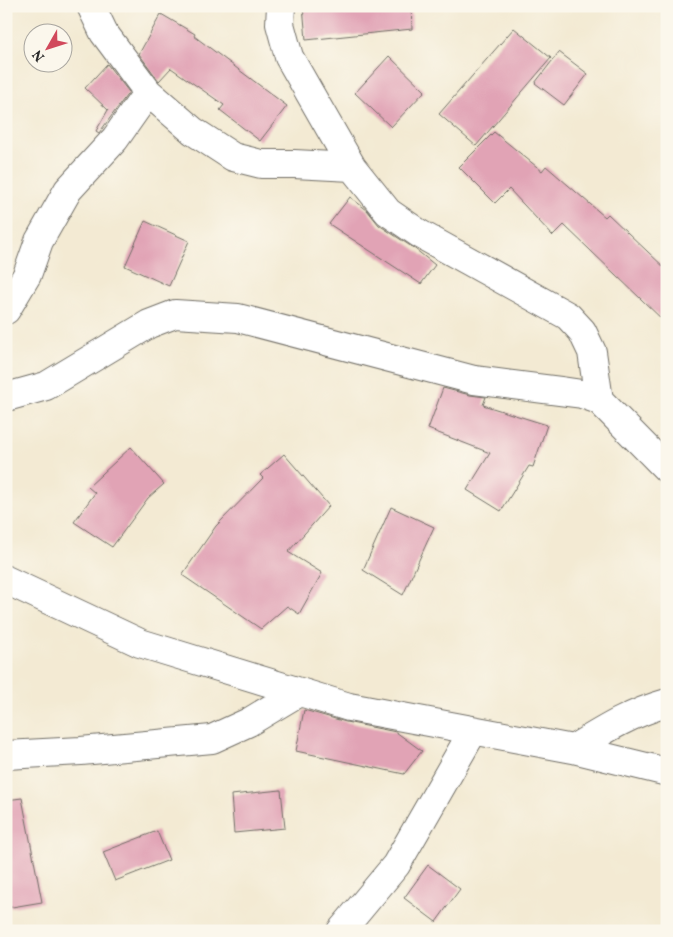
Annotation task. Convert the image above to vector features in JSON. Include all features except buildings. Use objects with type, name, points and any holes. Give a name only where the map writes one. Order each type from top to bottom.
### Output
[{"type":"street","points":[[91,6],[104,33],[148,92],[193,130],[233,157],[261,164],[352,167]]},
{"type":"street","points":[[281,6],[280,24],[290,57],[352,167],[388,212],[420,234],[568,316],[582,331],[592,352],[599,400]]},
{"type":"street","points":[[6,310],[27,275],[39,241],[68,190],[115,139],[148,92]]},
{"type":"street","points":[[6,396],[46,386],[149,324],[175,314],[238,318],[474,380],[582,394],[599,400],[667,469]]},
{"type":"street","points":[[6,580],[140,643],[349,707],[573,749],[667,772]]},
{"type":"street","points":[[6,755],[81,751],[212,739],[249,722],[299,692]]},
{"type":"street","points":[[573,749],[617,722],[641,711],[667,703]]},
{"type":"street","points":[[341,931],[396,865],[473,730]]}]
